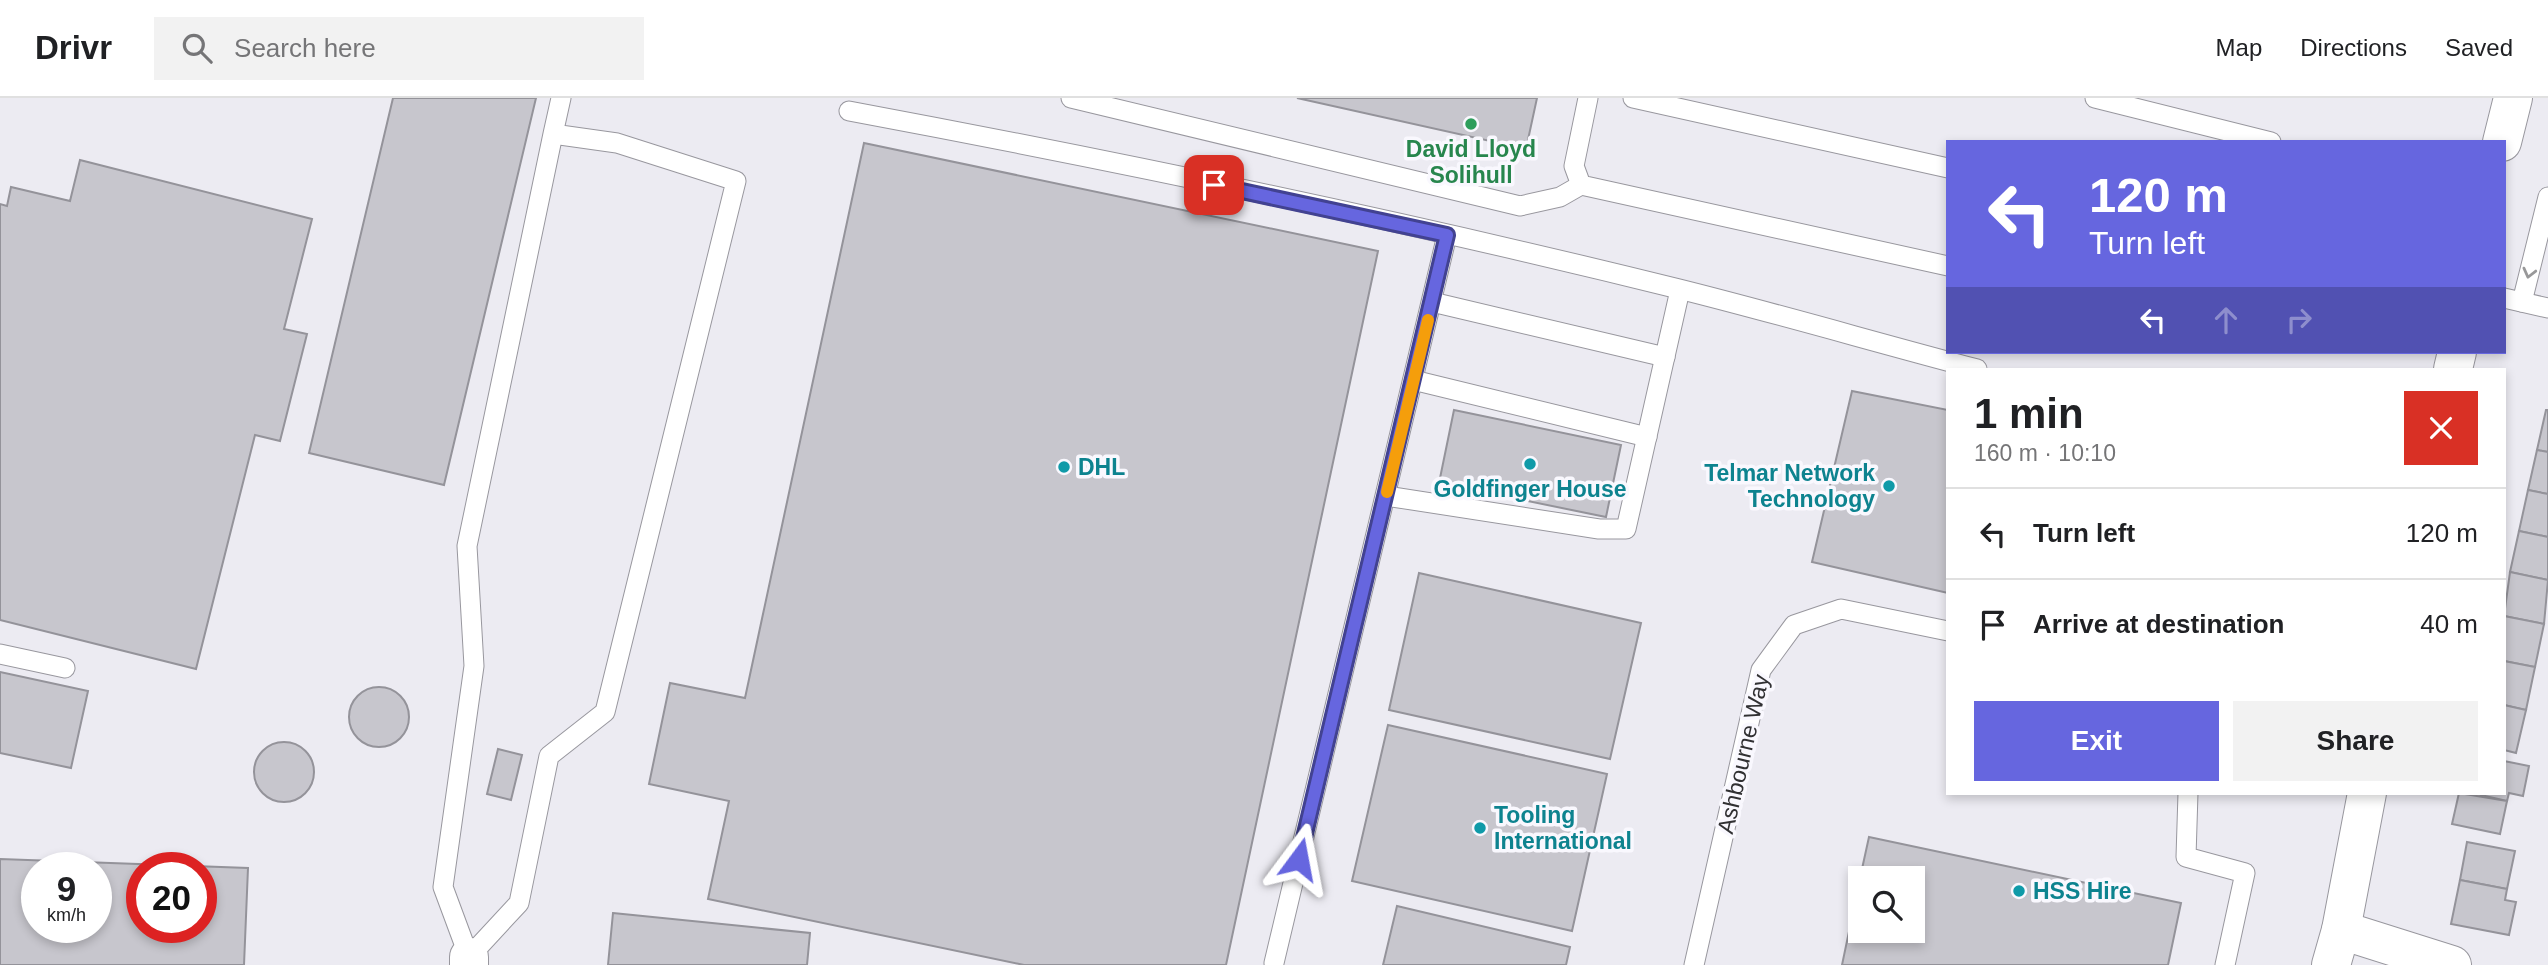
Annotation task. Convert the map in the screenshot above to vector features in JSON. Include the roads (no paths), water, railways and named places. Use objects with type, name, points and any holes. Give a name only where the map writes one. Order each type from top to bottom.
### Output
[{"type":"street","points":[[2502,140],[2512,98]]},
{"type":"street","points":[[2367,795],[2336,948],[2452,965]]},
{"type":"lane","points":[[553,134],[617,143],[736,181],[605,712],[549,756],[519,903],[469,961],[443,887],[474,666],[467,546],[553,134],[561,98]]},
{"type":"lane","points":[[1071,98],[1520,206],[1560,197],[1581,185],[1946,267]]},
{"type":"lane","points":[[1581,185],[1574,166],[1588,98]]},
{"type":"lane","points":[[1633,98],[1946,168]]},
{"type":"lane","points":[[2095,98],[2263,140]]},
{"type":"lane","points":[[849,111],[1032,145],[1447,235],[1680,290],[1973,368]]},
{"type":"lane","points":[[2548,197],[2513,300],[2548,307]]},
{"type":"lane","points":[[1274,963],[1447,235]]},
{"type":"lane","points":[[1386,496],[1600,529],[1626,528],[1680,290]]},
{"type":"lane","points":[[1432,302],[1665,357]]},
{"type":"lane","points":[[1413,380],[1647,436]]},
{"type":"lane","name":"Ashbourne Way","points":[[1694,965],[1761,670],[1777,643],[1794,625],[1840,608],[1946,631]]},
{"type":"lane","points":[[0,654],[65,668]]},
{"type":"lane","points":[[2188,795],[2186,857],[2245,873],[2225,965]]},
{"type":"place","name":"David Lloyd Solihull","points":[[1471,124]]},
{"type":"place","name":"Goldfinger House","points":[[1530,464]]},
{"type":"place","name":"DHL","points":[[1064,467]]},
{"type":"place","name":"Telmar Network Technology","points":[[1889,486]]},
{"type":"place","name":"Tooling International","points":[[1480,828]]},
{"type":"place","name":"HSS Hire","points":[[2019,891]]}]
